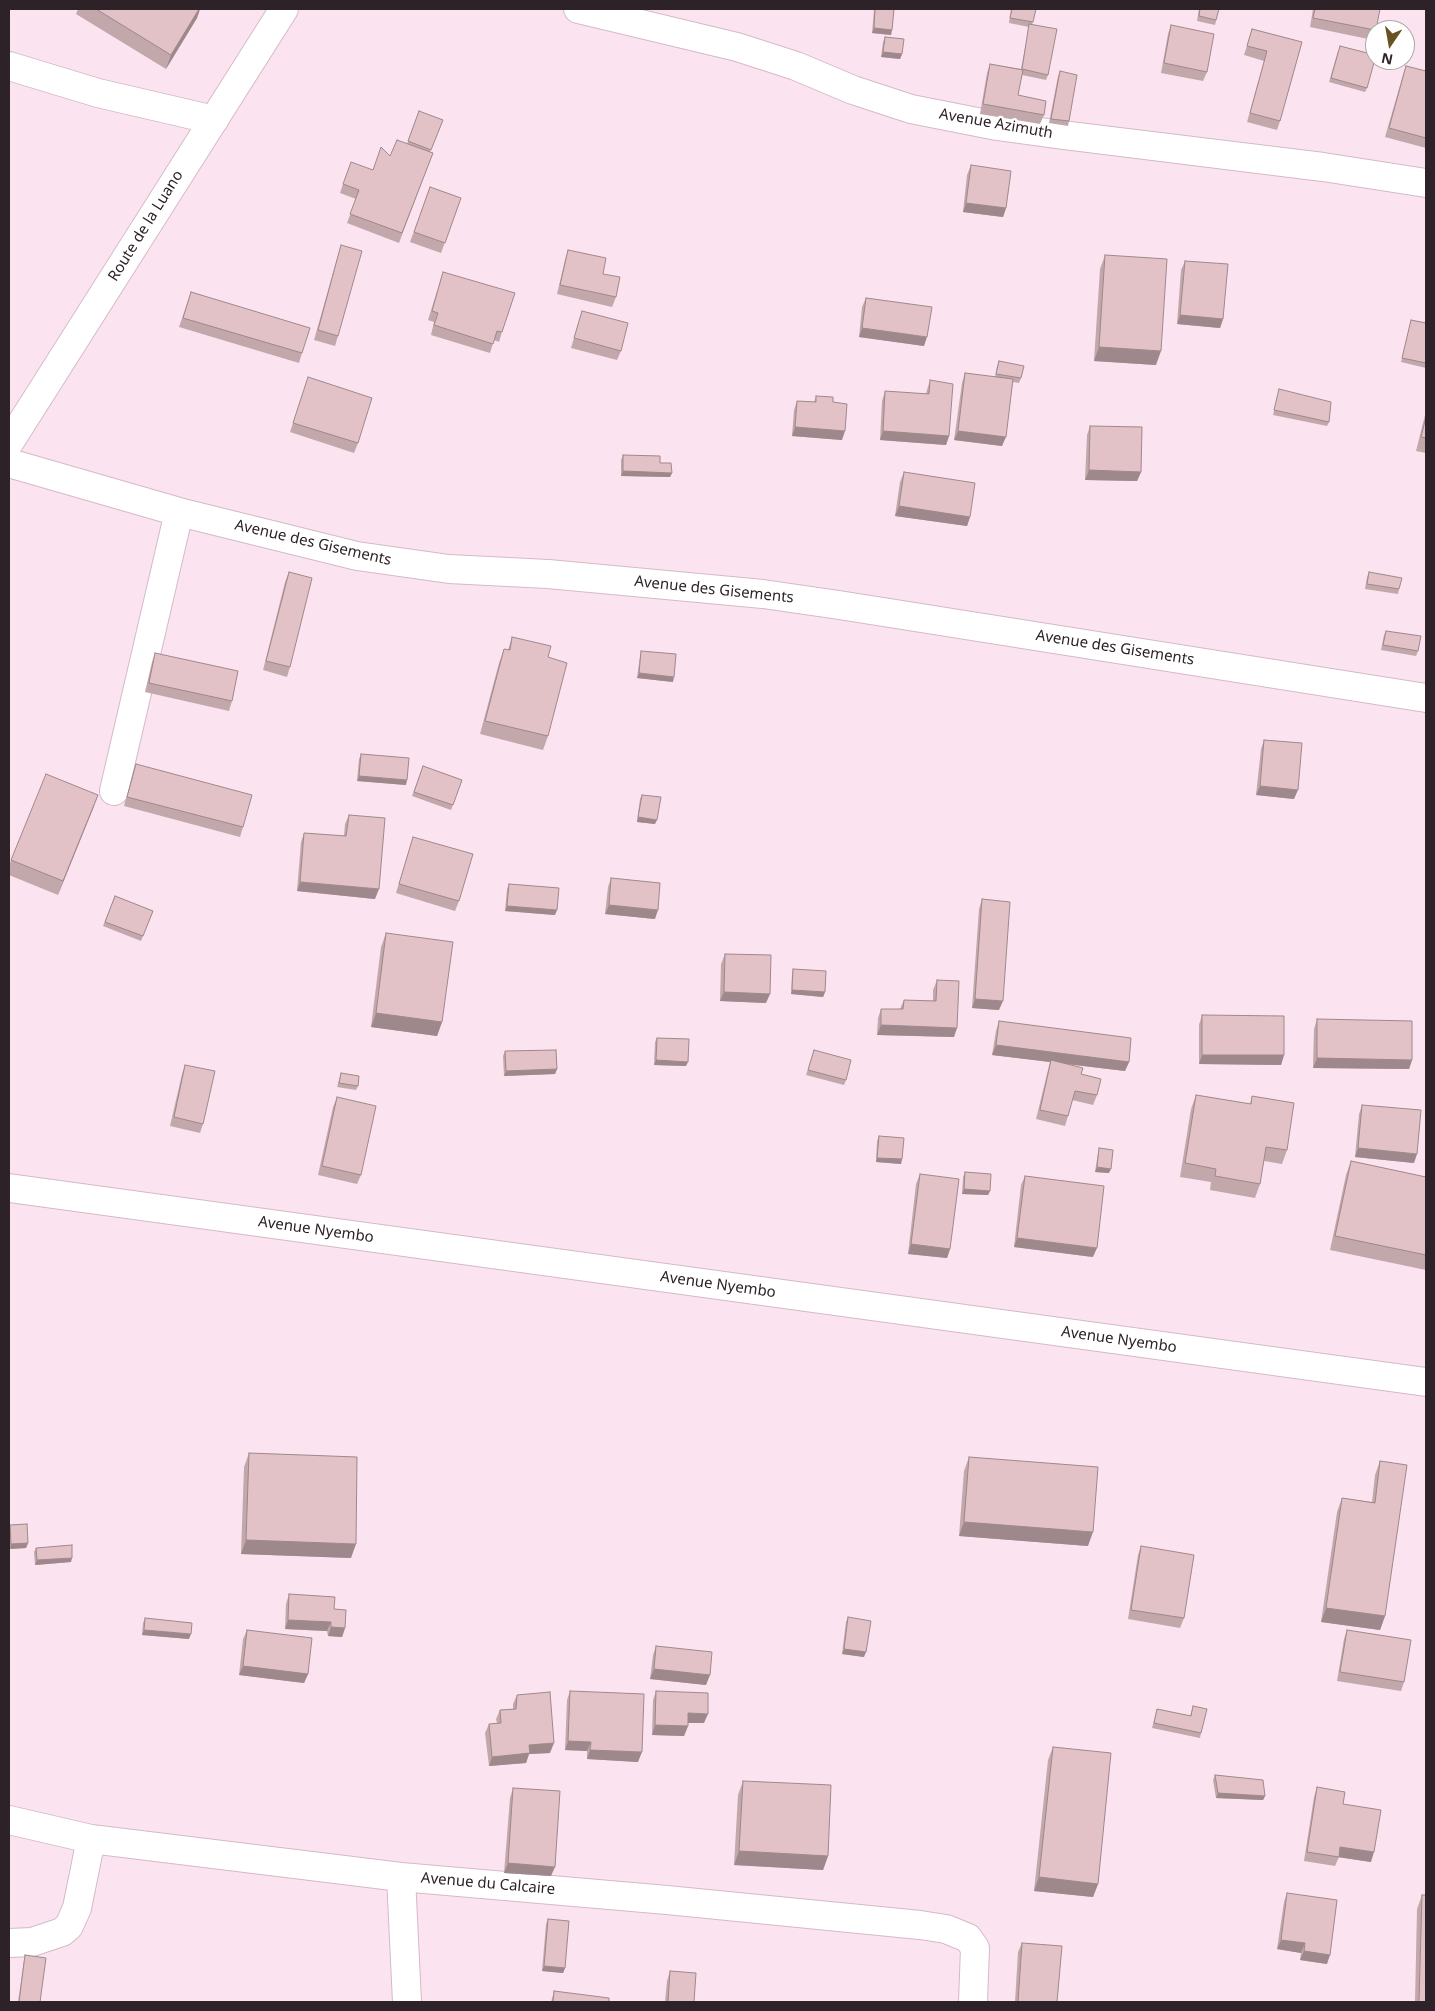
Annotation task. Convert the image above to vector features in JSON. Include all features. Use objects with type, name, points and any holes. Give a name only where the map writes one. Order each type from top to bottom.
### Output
[{"type":"street","name":"Route de la Luano","points":[[9,443],[284,9]]},
{"type":"street","name":"Avenue Azimuth","points":[[578,9],[737,47],[796,66],[853,90],[911,109],[997,126],[1063,136],[1323,167],[1426,183]]},
{"type":"street","points":[[9,66],[98,94],[214,120]]},
{"type":"street","name":"Avenue des Gisements","points":[[9,463],[179,512],[356,556],[449,569],[548,574],[773,596],[1426,698]]},
{"type":"street","points":[[114,791],[179,512]]},
{"type":"street","name":"Avenue Nyembo","points":[[9,1188],[1426,1382]]},
{"type":"street","name":"Avenue du Calcaire","points":[[9,1820],[91,1839],[401,1877],[667,1900],[946,1929],[968,1938],[975,1948],[973,2002]]},
{"type":"street","points":[[9,1943],[32,1942],[62,1932],[69,1926],[77,1908],[91,1839]]},
{"type":"street","points":[[401,1877],[407,2002]]},
{"type":"building","points":[[96,9],[199,9],[171,55]]},
{"type":"building","points":[[875,9],[894,9],[892,30],[874,28]]},
{"type":"building","points":[[1012,9],[1036,9],[1033,22],[1010,18]]},
{"type":"building","points":[[1200,9],[1219,9],[1216,20],[1199,16]]},
{"type":"building","points":[[1315,9],[1380,9],[1378,20],[1365,20],[1365,28],[1313,18]]},
{"type":"building","points":[[1029,24],[1057,29],[1048,75],[1022,69]]},
{"type":"building","points":[[1171,25],[1214,34],[1207,72],[1164,63]]},
{"type":"building","points":[[1252,29],[1302,42],[1280,121],[1250,113],[1267,51],[1247,46]]},
{"type":"building","points":[[885,37],[904,39],[902,54],[883,52]]},
{"type":"building","points":[[1340,46],[1365,52],[1365,70],[1372,70],[1367,88],[1331,78]]},
{"type":"building","points":[[990,64],[1023,70],[1018,95],[1046,101],[1044,115],[983,104]]},
{"type":"building","points":[[1415,68],[1426,71],[1426,138],[1389,128],[1405,70],[1415,70]]},
{"type":"building","points":[[1060,71],[1077,75],[1069,121],[1051,119]]},
{"type":"building","points":[[419,111],[443,120],[431,150],[408,141]]},
{"type":"building","points":[[397,140],[433,153],[402,233],[350,214],[359,190],[343,184],[351,162],[373,170],[381,147],[390,156]]},
{"type":"building","points":[[971,165],[1011,171],[1006,208],[966,203]]},
{"type":"building","points":[[430,187],[461,198],[445,243],[414,232]]},
{"type":"building","points":[[341,245],[362,251],[338,336],[318,330]]},
{"type":"building","points":[[568,250],[606,258],[603,274],[620,277],[616,297],[560,285]]},
{"type":"building","points":[[1105,255],[1167,259],[1161,351],[1099,347]]},
{"type":"building","points":[[1185,261],[1228,264],[1223,319],[1180,315]]},
{"type":"building","points":[[443,272],[515,293],[502,332],[497,331],[493,344],[434,325],[438,313],[432,311]]},
{"type":"building","points":[[191,292],[310,328],[302,353],[183,318]]},
{"type":"building","points":[[866,298],[932,307],[927,337],[862,328]]},
{"type":"building","points":[[582,311],[628,323],[621,351],[574,338]]},
{"type":"building","points":[[1411,320],[1426,323],[1426,363],[1402,358]]},
{"type":"building","points":[[999,361],[1024,366],[1021,378],[996,374]]},
{"type":"building","points":[[965,373],[1013,379],[1006,437],[958,431]]},
{"type":"building","points":[[308,377],[372,398],[358,443],[293,423]]},
{"type":"building","points":[[930,380],[953,384],[949,436],[883,431],[885,391],[929,394]]},
{"type":"building","points":[[1279,389],[1331,402],[1329,422],[1274,410]]},
{"type":"building","points":[[816,396],[833,397],[833,402],[847,404],[845,431],[795,427],[797,401],[816,402]]},
{"type":"building","points":[[1426,417],[1426,438],[1421,437]]},
{"type":"building","points":[[1090,426],[1142,427],[1141,472],[1089,470]]},
{"type":"building","points":[[623,455],[660,456],[660,463],[671,463],[672,473],[623,471]]},
{"type":"building","points":[[904,472],[975,483],[970,517],[899,506]]},
{"type":"building","points":[[289,572],[312,578],[290,667],[266,661]]},
{"type":"building","points":[[1369,572],[1402,578],[1399,589],[1367,584]]},
{"type":"building","points":[[1386,631],[1421,636],[1418,651],[1383,645]]},
{"type":"building","points":[[512,637],[551,646],[548,657],[567,663],[548,736],[485,721],[504,649],[510,650]]},
{"type":"building","points":[[641,651],[676,654],[674,677],[639,673]]},
{"type":"building","points":[[155,653],[238,671],[232,701],[149,683]]},
{"type":"building","points":[[1264,740],[1302,743],[1298,790],[1260,786]]},
{"type":"building","points":[[361,754],[409,758],[407,780],[359,776]]},
{"type":"building","points":[[136,764],[252,795],[243,827],[127,797]]},
{"type":"building","points":[[423,766],[462,780],[453,805],[414,792]]},
{"type":"building","points":[[46,774],[98,795],[63,881],[11,860]]},
{"type":"building","points":[[642,795],[661,797],[657,820],[638,817]]},
{"type":"building","points":[[349,815],[385,818],[379,889],[300,882],[304,833],[346,836]]},
{"type":"building","points":[[413,837],[473,854],[459,901],[399,884]]},
{"type":"building","points":[[611,878],[660,883],[658,910],[609,905]]},
{"type":"building","points":[[509,884],[559,888],[557,910],[507,906]]},
{"type":"building","points":[[115,896],[153,911],[143,936],[105,922]]},
{"type":"building","points":[[982,899],[1010,902],[1003,1001],[975,999]]},
{"type":"building","points":[[386,933],[453,942],[442,1022],[376,1013]]},
{"type":"building","points":[[725,954],[771,955],[770,994],[724,992]]},
{"type":"building","points":[[793,969],[826,971],[825,992],[792,990]]},
{"type":"building","points":[[937,980],[959,981],[957,1028],[881,1025],[881,1009],[903,1009],[904,1000],[936,1001]]},
{"type":"building","points":[[1202,1015],[1284,1016],[1284,1055],[1202,1055]]},
{"type":"building","points":[[1317,1019],[1412,1021],[1412,1060],[1317,1058]]},
{"type":"building","points":[[999,1021],[1131,1038],[1129,1062],[996,1045]]},
{"type":"building","points":[[657,1038],[689,1039],[688,1062],[656,1060]]},
{"type":"building","points":[[556,1050],[557,1069],[506,1071],[505,1051]]},
{"type":"building","points":[[814,1050],[851,1060],[846,1080],[808,1070]]},
{"type":"building","points":[[1051,1060],[1083,1068],[1081,1074],[1101,1079],[1097,1095],[1075,1091],[1068,1116],[1040,1110]]},
{"type":"building","points":[[185,1065],[215,1071],[203,1124],[174,1117]]},
{"type":"building","points":[[341,1073],[359,1076],[358,1086],[339,1083]]},
{"type":"building","points":[[1196,1095],[1251,1104],[1252,1096],[1294,1103],[1287,1150],[1266,1147],[1260,1184],[1215,1176],[1216,1169],[1185,1163]]},
{"type":"building","points":[[337,1097],[376,1106],[361,1175],[322,1166]]},
{"type":"building","points":[[1362,1105],[1421,1110],[1417,1154],[1358,1148]]},
{"type":"building","points":[[879,1136],[904,1138],[902,1159],[877,1158]]},
{"type":"building","points":[[1099,1148],[1113,1150],[1111,1169],[1097,1167]]},
{"type":"building","points":[[1351,1161],[1426,1177],[1426,1255],[1335,1236]]},
{"type":"building","points":[[965,1172],[991,1174],[990,1191],[964,1189]]},
{"type":"building","points":[[920,1174],[959,1179],[950,1249],[911,1244]]},
{"type":"building","points":[[1025,1176],[1104,1186],[1097,1248],[1017,1238]]},
{"type":"building","points":[[249,1453],[357,1457],[356,1544],[246,1540]]},
{"type":"building","points":[[969,1457],[1098,1467],[1093,1532],[964,1522]]},
{"type":"building","points":[[1380,1461],[1407,1465],[1385,1616],[1326,1608],[1342,1498],[1375,1503]]},
{"type":"building","points":[[27,1524],[28,1543],[11,1544],[10,1525]]},
{"type":"building","points":[[72,1545],[72,1558],[37,1560],[36,1548]]},
{"type":"building","points":[[1141,1546],[1194,1555],[1184,1618],[1131,1610]]},
{"type":"building","points":[[289,1594],[335,1597],[334,1609],[346,1610],[345,1628],[331,1627],[331,1622],[288,1620]]},
{"type":"building","points":[[848,1617],[871,1621],[866,1652],[844,1649]]},
{"type":"building","points":[[145,1618],[192,1623],[191,1634],[144,1630]]},
{"type":"building","points":[[247,1630],[312,1638],[308,1674],[243,1666]]},
{"type":"building","points":[[1347,1630],[1411,1640],[1404,1682],[1340,1672]]},
{"type":"building","points":[[656,1646],[712,1652],[710,1675],[654,1669]]},
{"type":"building","points":[[570,1691],[644,1694],[642,1752],[590,1750],[591,1742],[568,1741]]},
{"type":"building","points":[[656,1691],[708,1693],[708,1714],[688,1713],[688,1726],[655,1725]]},
{"type":"building","points":[[550,1692],[554,1743],[529,1745],[530,1753],[492,1757],[489,1724],[501,1723],[500,1710],[516,1709],[517,1695]]},
{"type":"building","points":[[1193,1706],[1207,1709],[1201,1733],[1154,1723],[1157,1709],[1191,1716]]},
{"type":"building","points":[[1053,1747],[1111,1753],[1098,1884],[1039,1877]]},
{"type":"building","points":[[1215,1775],[1263,1780],[1265,1796],[1218,1793]]},
{"type":"building","points":[[743,1781],[831,1785],[828,1856],[739,1851]]},
{"type":"building","points":[[1317,1787],[1345,1792],[1343,1804],[1381,1810],[1374,1852],[1340,1847],[1339,1857],[1307,1852]]},
{"type":"building","points":[[513,1788],[560,1791],[555,1867],[508,1863]]},
{"type":"building","points":[[1287,1893],[1337,1900],[1330,1955],[1304,1951],[1305,1943],[1281,1940]]},
{"type":"building","points":[[1422,1895],[1426,1895],[1426,2002],[1419,2002]]},
{"type":"building","points":[[548,1919],[569,1921],[565,1968],[544,1966]]},
{"type":"building","points":[[1022,1943],[1062,1946],[1057,2002],[1018,2002]]},
{"type":"building","points":[[25,1955],[46,1958],[40,2002],[19,2002]]},
{"type":"building","points":[[670,1971],[696,1973],[694,2002],[668,2002]]},
{"type":"building","points":[[554,1991],[609,1998],[609,2002],[553,2002]]}]
